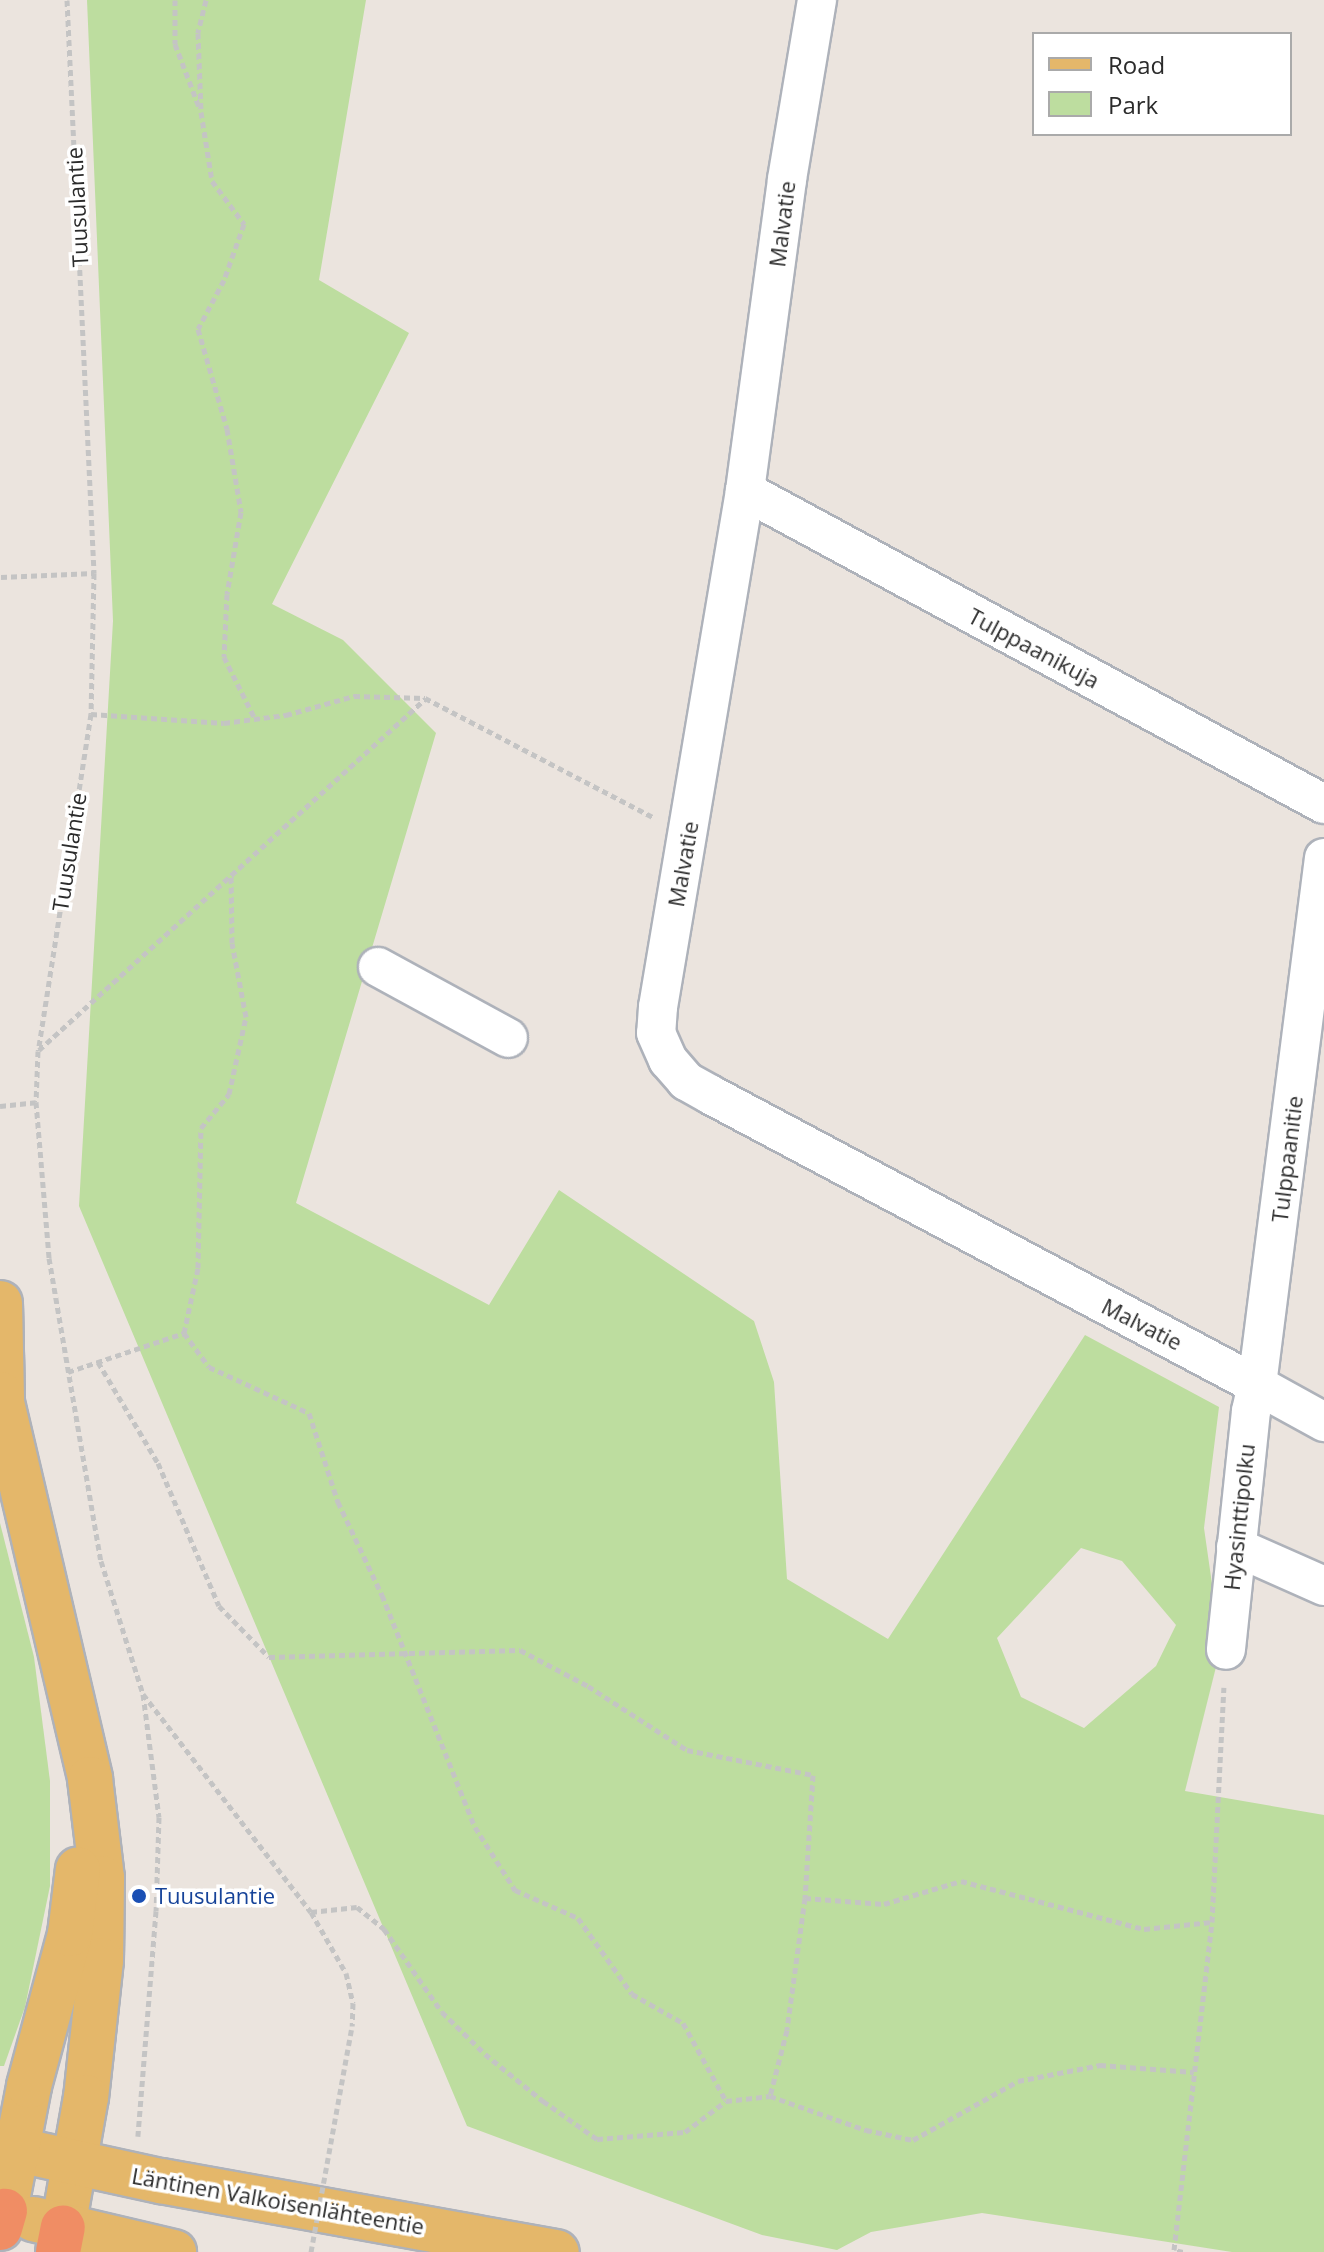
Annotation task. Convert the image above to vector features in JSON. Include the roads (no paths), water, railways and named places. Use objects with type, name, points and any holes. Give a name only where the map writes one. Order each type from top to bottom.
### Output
[{"type":"main road","points":[[0,1303],[1,1397],[90,1779],[102,1878],[101,1960],[76,2164],[60,2239]]},
{"type":"main road","points":[[90,1779],[70,1934],[29,2086],[8,2148],[2,2217],[60,2239],[174,2252]]},
{"type":"main road","name":"Läntinen Valkoisenlähteentie","points":[[8,2148],[76,2164],[557,2252]]},
{"type":"street","name":"Malvatie","points":[[817,0],[787,180],[745,491],[656,1033],[668,1060],[686,1081],[1257,1385]]},
{"type":"street","name":"Tulppaanikuja","points":[[745,491],[1324,804]]},
{"type":"street","name":"Tulppaanitie","points":[[1257,1385],[1324,858]]},
{"type":"street","points":[[378,967],[508,1038]]},
{"type":"street","points":[[1257,1385],[1324,1422]]},
{"type":"street","name":"Hyasinttipolku","points":[[1226,1650],[1257,1385]]},
{"type":"street","points":[[1236,1547],[1324,1586]]},
{"type":"place","name":"Tuusulantie","points":[[139,1896]]}]
